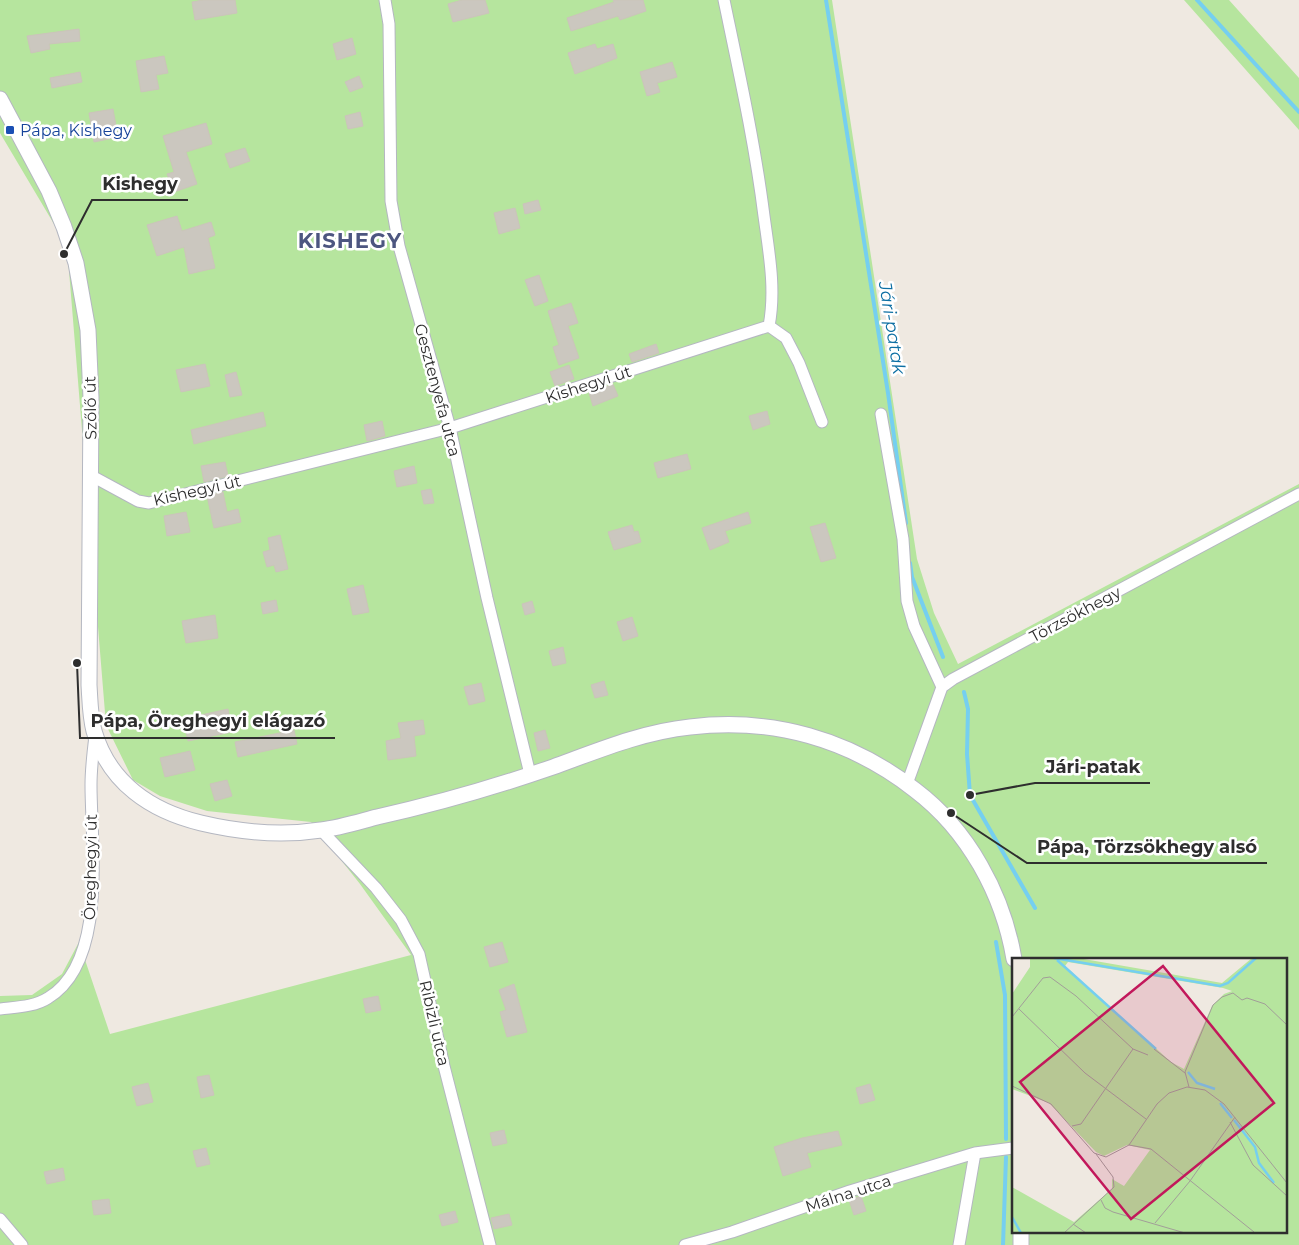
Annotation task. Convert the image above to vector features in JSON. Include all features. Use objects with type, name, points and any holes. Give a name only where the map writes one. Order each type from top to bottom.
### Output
[{"type":"main road","name":"Szőlő út","points":[[0,99],[49,191],[76,263],[88,330],[91,398],[88,685],[95,734],[103,753],[120,777],[140,797],[162,811],[177,817],[239,829],[267,832],[321,830],[429,805],[654,733],[688,727],[744,725],[772,727],[813,735],[874,762],[907,784],[951,824],[993,888],[1005,920],[1014,958]]},
{"type":"main road","points":[[1021,1232],[1021,1245]]},
{"type":"street","name":"Gesztenyefa utca","points":[[385,0],[389,24],[391,201],[399,246],[450,428],[530,774]]},
{"type":"street","points":[[724,0],[756,154],[774,302],[769,326],[786,338],[800,363],[822,422]]},
{"type":"street","name":"Kishegyi út","points":[[90,475],[138,501],[149,503],[450,428],[769,326]]},
{"type":"street","points":[[881,414],[903,539],[907,601],[914,626],[942,687],[907,784]]},
{"type":"street","name":"Törzsökhegy","points":[[942,687],[953,679],[1299,494]]},
{"type":"street","name":"Öreghegyi út","points":[[0,1009],[23,1007],[48,998],[64,984],[81,956],[88,935],[92,900],[91,782],[95,734]]},
{"type":"street","name":"Ribizli utca","points":[[321,830],[376,888],[401,920],[419,954],[444,1066],[490,1245]]},
{"type":"street","name":"Málna utca","points":[[685,1245],[732,1232],[850,1191],[975,1153],[1012,1148]]},
{"type":"street","points":[[959,1245],[975,1153]]},
{"type":"street","points":[[0,1219],[22,1245]]},
{"type":"green space","points":[[0,0],[832,0],[917,559],[934,613],[958,664],[1299,484],[1299,1245],[0,1245],[0,996],[32,995],[62,974],[79,942],[110,1034],[411,955],[360,884],[311,822],[207,811],[160,796],[133,780],[106,725],[67,246],[0,133]]},
{"type":"green space","points":[[1184,0],[1229,0],[1299,78],[1299,130]]},
{"type":"building","points":[[235,0],[237,13],[195,20],[192,2]]},
{"type":"building","points":[[462,0],[485,0],[489,13],[453,22],[448,4]]},
{"type":"building","points":[[613,0],[643,0],[646,11],[620,20],[618,16],[571,31],[567,18],[614,2]]},
{"type":"building","points":[[79,29],[80,41],[49,44],[50,49],[31,53],[27,36]]},
{"type":"building","points":[[352,38],[356,54],[337,60],[333,44]]},
{"type":"building","points":[[595,44],[597,49],[613,44],[617,58],[575,74],[568,53]]},
{"type":"building","points":[[164,56],[168,73],[156,75],[159,89],[141,92],[136,61]]},
{"type":"building","points":[[672,62],[677,77],[657,83],[660,92],[647,96],[640,72]]},
{"type":"building","points":[[80,72],[82,82],[52,88],[50,78]]},
{"type":"building","points":[[359,76],[363,87],[350,92],[345,82]]},
{"type":"building","points":[[113,109],[118,137],[94,142],[89,113]]},
{"type":"building","points":[[360,112],[363,126],[348,129],[345,116]]},
{"type":"building","points":[[206,123],[212,144],[186,152],[197,184],[174,192],[167,174],[174,172],[163,136]]},
{"type":"building","points":[[245,148],[250,161],[230,168],[225,154]]},
{"type":"building","points":[[538,200],[541,210],[525,214],[523,204]]},
{"type":"building","points":[[515,208],[520,228],[499,234],[494,213]]},
{"type":"building","points":[[177,216],[182,231],[211,222],[215,235],[208,238],[215,268],[189,274],[184,247],[157,256],[147,225]]},
{"type":"building","points":[[539,275],[548,301],[535,306],[525,280]]},
{"type":"building","points":[[571,303],[578,323],[568,326],[579,358],[559,365],[553,347],[559,345],[548,311]]},
{"type":"building","points":[[656,344],[659,353],[632,362],[629,354]]},
{"type":"building","points":[[205,364],[210,386],[181,392],[176,370]]},
{"type":"building","points":[[569,365],[574,379],[555,386],[550,372]]},
{"type":"building","points":[[236,372],[242,395],[230,397],[225,375]]},
{"type":"building","points":[[613,384],[618,396],[593,406],[589,393]]},
{"type":"building","points":[[767,411],[770,424],[753,430],[749,416]]},
{"type":"building","points":[[263,412],[266,426],[194,444],[191,430]]},
{"type":"building","points":[[382,421],[385,436],[367,441],[364,425]]},
{"type":"building","points":[[687,454],[691,469],[658,478],[654,463]]},
{"type":"building","points":[[225,462],[228,476],[204,482],[201,466]]},
{"type":"building","points":[[414,466],[417,483],[397,487],[394,471]]},
{"type":"building","points":[[431,489],[434,503],[424,504],[421,491]]},
{"type":"building","points":[[223,492],[227,512],[238,509],[241,522],[214,528],[207,496]]},
{"type":"building","points":[[186,512],[190,532],[167,536],[164,516]]},
{"type":"building","points":[[748,512],[751,523],[725,531],[729,542],[710,550],[702,528]]},
{"type":"building","points":[[825,523],[836,558],[821,562],[810,527]]},
{"type":"building","points":[[632,525],[634,532],[638,531],[641,542],[614,550],[608,532]]},
{"type":"building","points":[[280,535],[288,569],[276,572],[274,565],[267,567],[263,552],[270,550],[268,538]]},
{"type":"building","points":[[363,585],[369,612],[353,615],[347,589]]},
{"type":"building","points":[[276,600],[278,611],[263,614],[261,603]]},
{"type":"building","points":[[532,601],[535,612],[525,615],[522,604]]},
{"type":"building","points":[[215,615],[218,638],[186,643],[182,621]]},
{"type":"building","points":[[632,617],[638,636],[623,641],[617,622]]},
{"type":"building","points":[[563,647],[566,663],[553,666],[549,651]]},
{"type":"building","points":[[604,681],[608,695],[595,698],[591,685]]},
{"type":"building","points":[[481,683],[485,701],[469,705],[464,687]]},
{"type":"building","points":[[228,709],[232,732],[188,741],[183,719]]},
{"type":"building","points":[[423,720],[425,734],[414,736],[416,756],[388,760],[386,741],[401,738],[398,723]]},
{"type":"building","points":[[294,730],[297,744],[238,757],[235,742]]},
{"type":"building","points":[[545,730],[550,748],[538,751],[534,733]]},
{"type":"building","points":[[190,751],[195,770],[165,777],[160,758]]},
{"type":"building","points":[[227,780],[232,796],[215,801],[210,784]]},
{"type":"building","points":[[502,942],[508,962],[490,967],[484,947]]},
{"type":"building","points":[[514,984],[527,1032],[507,1037],[500,1012],[506,1010],[499,990]]},
{"type":"building","points":[[378,996],[381,1010],[366,1013],[363,999]]},
{"type":"building","points":[[209,1075],[214,1095],[201,1098],[197,1077]]},
{"type":"building","points":[[148,1083],[153,1102],[137,1106],[132,1087]]},
{"type":"building","points":[[870,1084],[875,1100],[860,1104],[856,1088]]},
{"type":"building","points":[[504,1130],[507,1143],[493,1146],[490,1133]]},
{"type":"building","points":[[838,1131],[842,1145],[807,1153],[811,1167],[783,1176],[774,1147],[802,1138]]},
{"type":"building","points":[[206,1148],[210,1164],[197,1167],[193,1151]]},
{"type":"building","points":[[63,1168],[65,1180],[47,1184],[44,1172]]},
{"type":"building","points":[[861,1196],[866,1211],[854,1215],[849,1200]]},
{"type":"building","points":[[109,1199],[111,1213],[94,1215],[92,1201]]},
{"type":"building","points":[[455,1211],[458,1222],[442,1226],[439,1215]]},
{"type":"building","points":[[509,1214],[512,1225],[494,1229],[491,1218]]},
{"type":"waterway","name":"Jári-patak","points":[[826,0],[888,393],[906,523]]},
{"type":"waterway","points":[[1197,0],[1299,112]]},
{"type":"waterway","name":"Jári-patak","points":[[910,563],[912,577],[943,657]]},
{"type":"waterway","name":"Jári-patak","points":[[964,692],[968,709],[967,754],[970,795],[1035,908]]},
{"type":"waterway","name":"Jári-patak","points":[[996,942],[1005,995],[1006,1139]]},
{"type":"waterway","name":"Jári-patak","points":[[1003,1245],[1006,1157]]},
{"type":"place","name":"Pápa, Kishegy","points":[[10,130]]},
{"type":"place","name":"Kishegy","points":[[64,254]]},
{"type":"place","name":"Pápa, Öreghegyi elágazó","points":[[77,663]]},
{"type":"place","name":"Jári-patak","points":[[970,795]]},
{"type":"place","name":"Pápa, Törzsökhegy alsó","points":[[951,813]]},
{"type":"district","name":"KISHEGY","points":[[350,241]]}]
